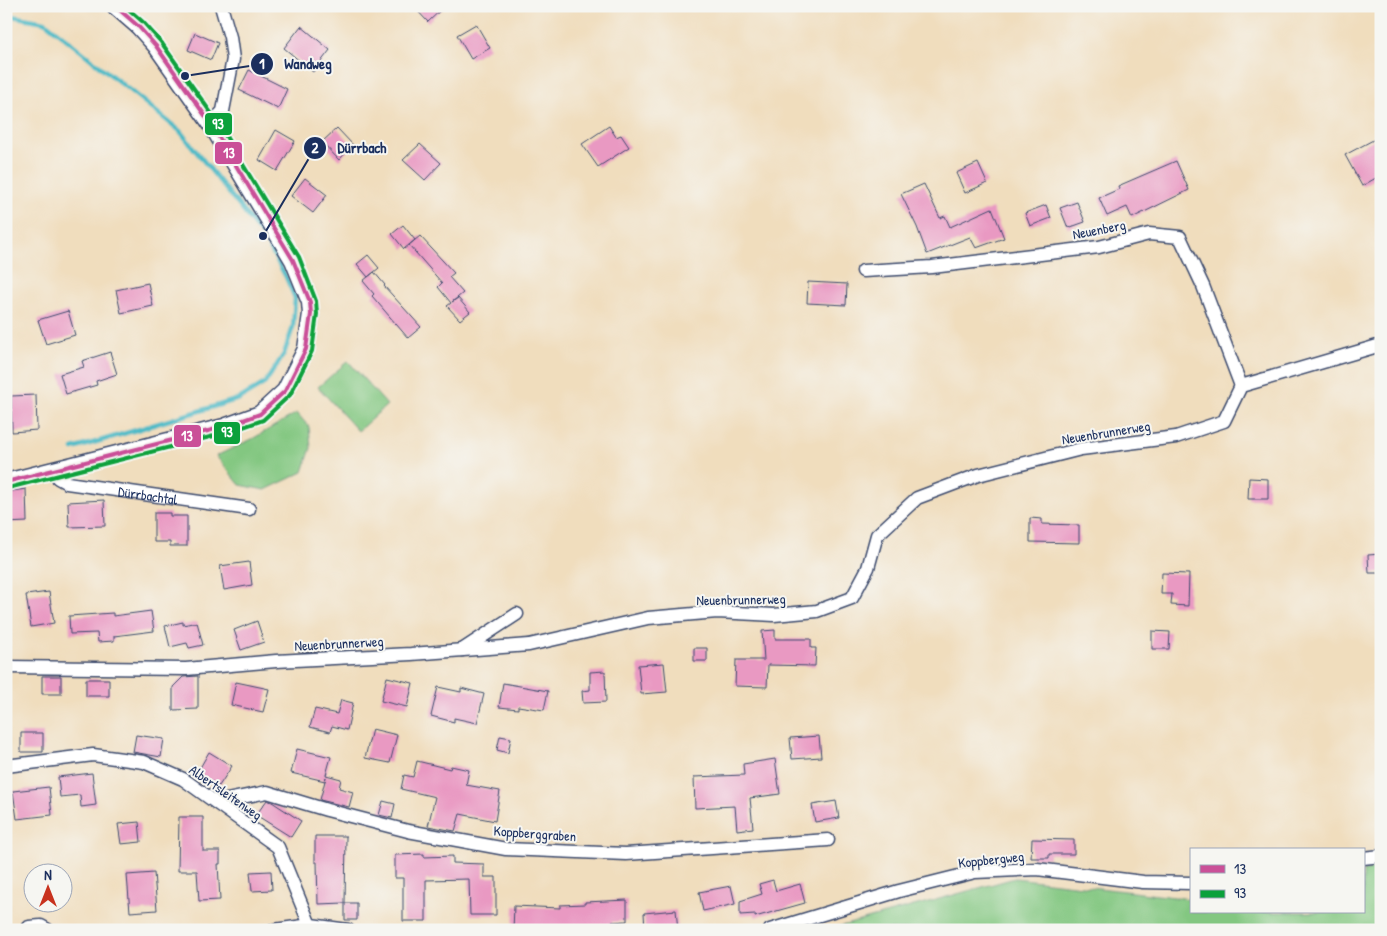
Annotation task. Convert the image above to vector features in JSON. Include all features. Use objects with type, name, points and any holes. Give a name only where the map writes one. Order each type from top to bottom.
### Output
[{"type":"street","points":[[6,482],[224,428],[260,414],[285,391],[306,349],[311,314],[310,302],[293,260],[211,124],[156,46],[138,26],[115,6]]},
{"type":"street","points":[[211,124],[223,111],[232,59],[230,38],[221,6]]},
{"type":"street","name":"Neuenberg","points":[[863,271],[932,266],[1099,247],[1149,234],[1180,237],[1203,286],[1241,386]]},
{"type":"street","points":[[1241,386],[1381,345]]},
{"type":"street","name":"Neuenbrunnerweg","points":[[6,667],[186,669],[276,661],[461,650],[529,645],[648,618],[716,612],[774,614],[816,611],[852,598],[868,568],[877,535],[917,498],[978,475],[1081,449],[1176,438],[1224,420],[1241,386]]},
{"type":"street","name":"Dürrbachtal","points":[[54,469],[58,478],[68,483],[249,509]]},
{"type":"street","points":[[461,650],[516,614]]},
{"type":"street","name":"Albertsleitenweg","points":[[6,766],[94,755],[144,762],[183,779],[278,847],[312,928]]},
{"type":"street","name":"Koppberggraben","points":[[217,802],[267,792],[327,810],[408,830],[506,849],[626,854],[828,840]]},
{"type":"street","points":[[1364,858],[1381,856]]},
{"type":"street","name":"Koppbergweg","points":[[770,930],[899,891],[975,872],[1037,869],[1143,882],[1190,883]]},
{"type":"street","points":[[27,930],[28,927],[41,926],[48,930]]},
{"type":"street","points":[[274,930],[312,928],[348,930]]},
{"type":"green space","points":[[348,361],[387,405],[358,431],[318,387]]},
{"type":"green space","points":[[297,413],[309,427],[311,448],[303,472],[265,490],[240,485],[216,456],[252,439]]},
{"type":"green space","points":[[1381,868],[1381,930],[827,930],[1015,878],[1190,899],[1190,914],[1364,914],[1364,871]]},
{"type":"building","points":[[413,6],[445,6],[428,22]]},
{"type":"building","points":[[476,24],[490,48],[471,59],[457,35]]},
{"type":"building","points":[[301,26],[330,50],[313,72],[284,48]]},
{"type":"building","points":[[195,33],[218,43],[211,60],[188,50]]},
{"type":"building","points":[[249,70],[287,89],[278,109],[239,90]]},
{"type":"building","points":[[609,126],[616,137],[621,135],[629,147],[598,167],[582,144]]},
{"type":"building","points":[[337,128],[353,145],[339,160],[322,142]]},
{"type":"building","points":[[276,130],[295,141],[277,171],[259,160]]},
{"type":"building","points":[[1375,139],[1381,150],[1381,175],[1362,186],[1345,155]]},
{"type":"building","points":[[420,144],[441,163],[425,180],[403,160]]},
{"type":"building","points":[[1176,161],[1189,190],[1132,218],[1127,207],[1107,216],[1099,198],[1119,189],[1118,186]]},
{"type":"building","points":[[978,163],[987,183],[965,193],[956,173]]},
{"type":"building","points":[[305,178],[327,195],[313,213],[291,196]]},
{"type":"building","points":[[924,184],[940,218],[945,216],[950,227],[992,208],[1004,238],[976,248],[970,237],[927,254],[917,227],[901,194]]},
{"type":"building","points":[[1077,202],[1085,222],[1068,228],[1060,208]]},
{"type":"building","points":[[1046,205],[1051,218],[1030,226],[1025,213]]},
{"type":"building","points":[[403,225],[415,240],[404,249],[392,234]]},
{"type":"building","points":[[420,236],[454,273],[449,277],[463,293],[452,302],[458,298],[470,312],[460,320],[447,306],[451,303],[438,287],[442,283],[409,245]]},
{"type":"building","points":[[368,255],[379,268],[368,277],[357,264]]},
{"type":"building","points":[[374,272],[421,327],[408,338],[372,296],[374,294],[363,281]]},
{"type":"building","points":[[808,282],[847,284],[846,305],[807,303]]},
{"type":"building","points":[[148,283],[153,306],[121,313],[116,290]]},
{"type":"building","points":[[68,311],[75,335],[46,344],[38,320]]},
{"type":"building","points":[[110,352],[117,374],[96,381],[97,385],[66,394],[60,374],[84,367],[82,361]]},
{"type":"building","points":[[36,395],[37,430],[12,432],[11,396]]},
{"type":"building","points":[[1249,478],[1268,479],[1268,499],[1248,499]]},
{"type":"building","points":[[26,489],[27,522],[6,523],[6,492]]},
{"type":"building","points":[[104,500],[105,526],[69,527],[68,502]]},
{"type":"building","points":[[154,513],[170,513],[170,516],[187,516],[187,546],[170,546],[170,542],[154,542]]},
{"type":"building","points":[[1030,518],[1042,519],[1042,524],[1079,525],[1079,543],[1030,542]]},
{"type":"building","points":[[1381,554],[1381,573],[1369,573],[1368,555]]},
{"type":"building","points":[[249,562],[252,585],[224,590],[220,566]]},
{"type":"building","points":[[1162,573],[1189,574],[1188,606],[1171,605],[1172,594],[1161,594]]},
{"type":"building","points":[[49,592],[54,623],[31,627],[26,595]]},
{"type":"building","points":[[151,611],[154,631],[114,636],[114,641],[98,642],[97,633],[70,634],[69,616],[113,613],[113,616]]},
{"type":"building","points":[[257,621],[264,642],[241,650],[234,630]]},
{"type":"building","points":[[183,622],[183,625],[197,622],[203,645],[189,648],[187,643],[170,647],[165,626]]},
{"type":"building","points":[[775,630],[775,639],[811,639],[811,648],[816,648],[815,666],[768,665],[767,687],[735,686],[736,660],[764,660],[762,631]]},
{"type":"building","points":[[1152,631],[1170,632],[1169,649],[1152,649]]},
{"type":"building","points":[[694,648],[707,648],[707,661],[694,661]]},
{"type":"building","points":[[664,663],[667,692],[641,694],[638,665]]},
{"type":"building","points":[[605,671],[606,702],[583,703],[582,691],[590,690],[590,672]]},
{"type":"building","points":[[42,676],[61,676],[61,694],[42,694]]},
{"type":"building","points":[[198,676],[198,709],[173,710],[173,687],[183,677]]},
{"type":"building","points":[[387,677],[413,683],[407,707],[381,701]]},
{"type":"building","points":[[86,679],[109,679],[109,696],[86,696]]},
{"type":"building","points":[[236,682],[269,689],[263,712],[231,705]]},
{"type":"building","points":[[503,683],[548,691],[544,710],[518,706],[518,709],[499,707]]},
{"type":"building","points":[[438,687],[461,692],[461,688],[484,694],[477,723],[454,718],[454,722],[431,716]]},
{"type":"building","points":[[341,700],[353,703],[347,730],[332,726],[330,732],[310,727],[315,709],[337,714]]},
{"type":"building","points":[[372,729],[397,735],[390,763],[365,758]]},
{"type":"building","points":[[21,733],[43,733],[43,752],[21,752]]},
{"type":"building","points":[[136,735],[164,739],[161,757],[133,752]]},
{"type":"building","points":[[500,736],[511,738],[508,753],[497,750]]},
{"type":"building","points":[[819,736],[821,757],[792,759],[790,738]]},
{"type":"building","points":[[297,749],[331,757],[326,775],[341,779],[339,788],[353,792],[349,807],[320,800],[325,781],[291,773]]},
{"type":"building","points":[[209,752],[232,766],[219,786],[197,773]]},
{"type":"building","points":[[775,759],[780,794],[750,798],[753,828],[737,830],[735,806],[695,808],[694,777],[744,775],[743,764]]},
{"type":"building","points":[[417,761],[450,769],[451,766],[469,770],[466,785],[500,791],[495,821],[460,814],[455,831],[428,826],[435,797],[401,789],[404,775],[413,777]]},
{"type":"building","points":[[92,773],[96,805],[81,807],[80,795],[60,797],[58,777]]},
{"type":"building","points":[[49,787],[52,815],[17,819],[13,791]]},
{"type":"building","points":[[267,800],[301,821],[291,837],[256,815]]},
{"type":"building","points":[[383,801],[395,804],[392,818],[379,815]]},
{"type":"building","points":[[836,801],[839,818],[815,822],[812,805]]},
{"type":"building","points":[[179,817],[203,817],[203,851],[220,851],[220,864],[218,864],[220,900],[199,901],[197,871],[178,871]]},
{"type":"building","points":[[139,822],[141,842],[121,844],[118,824]]},
{"type":"building","points":[[315,836],[346,836],[345,903],[318,904]]},
{"type":"building","points":[[1032,839],[1074,840],[1074,854],[1049,854],[1049,858],[1031,858]]},
{"type":"building","points":[[424,854],[424,857],[453,856],[453,863],[484,864],[484,877],[496,877],[496,915],[470,915],[469,879],[426,880],[426,921],[403,921],[403,878],[395,878],[395,855]]},
{"type":"building","points":[[271,871],[272,890],[252,891],[250,872]]},
{"type":"building","points":[[154,873],[157,910],[130,912],[127,875]]},
{"type":"building","points":[[773,880],[776,891],[800,884],[805,903],[755,917],[755,914],[740,915],[740,901],[762,894],[759,884]]},
{"type":"building","points":[[731,886],[735,904],[703,911],[699,892]]},
{"type":"building","points":[[627,900],[627,921],[612,922],[612,930],[513,930],[514,906],[560,908],[560,905],[585,904],[585,902]]},
{"type":"building","points":[[345,903],[357,903],[357,920],[345,920]]},
{"type":"building","points":[[676,910],[678,930],[645,930],[644,913]]},
{"type":"waterway","points":[[6,15],[45,22],[180,131],[263,236],[286,277],[295,298],[293,327],[284,354],[265,383],[239,399],[73,449]]},
{"type":"transit line","name":"13","points":[[6,482],[224,427],[260,414],[285,391],[306,349],[311,314],[310,302],[293,260],[211,124],[156,46],[138,26],[115,6]]},
{"type":"transit line","name":"93","points":[[8,488],[226,433],[263,420],[290,395],[312,351],[317,314],[316,301],[299,257],[216,120],[161,42],[125,6]]},
{"type":"place","name":"Wandweg","points":[[185,76]]},
{"type":"place","name":"Dürrbach","points":[[263,236]]}]
